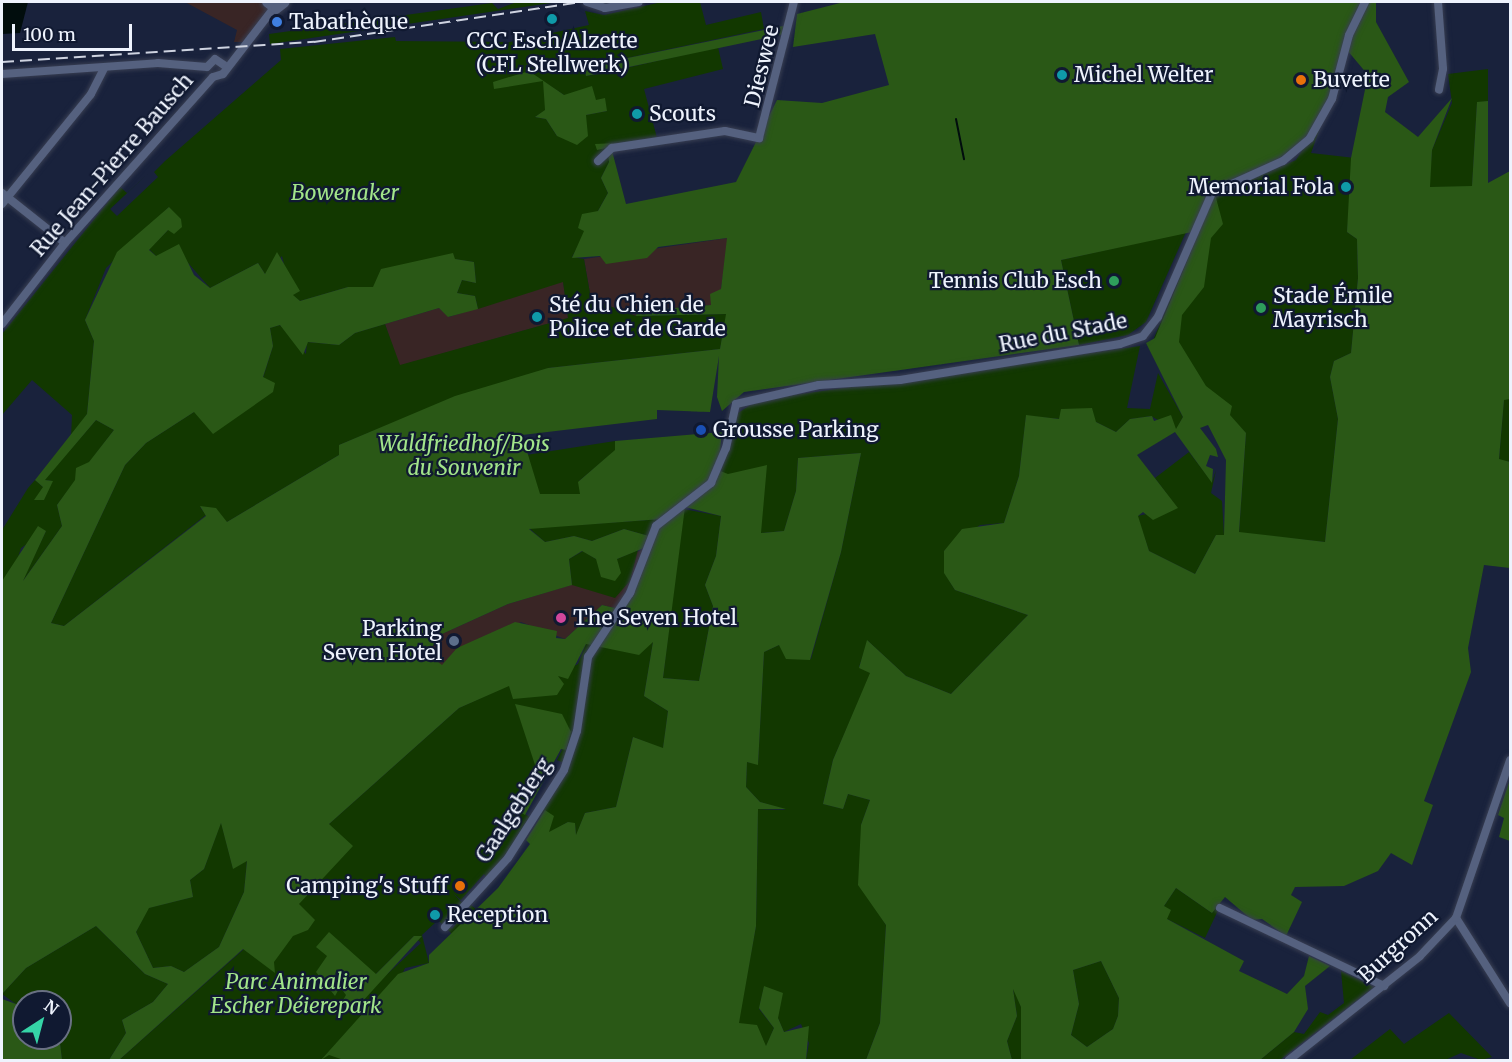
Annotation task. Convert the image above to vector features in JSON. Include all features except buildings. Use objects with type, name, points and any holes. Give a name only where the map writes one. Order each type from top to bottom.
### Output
[{"type":"street","points":[[270,5],[285,2]]},
{"type":"street","points":[[587,2],[605,8],[638,2]]},
{"type":"street","name":"Dieswee","points":[[598,161],[612,148],[725,131],[759,138],[794,2]]},
{"type":"street","name":"Rue du Stade","points":[[729,422],[744,398],[965,370],[1120,344],[1143,336],[1158,317],[1212,193],[1283,161],[1310,138],[1332,99],[1349,35],[1365,2]]},
{"type":"street","points":[[1438,2],[1443,69],[1439,90]]},
{"type":"street","name":"Rue Jean-Pierre Bausch","points":[[2,324],[64,243],[213,77],[223,74],[224,65],[270,5]]},
{"type":"street","name":"Rue Jean-Pierre Bausch","points":[[207,66],[216,59],[224,65]]},
{"type":"street","points":[[2,74],[187,62],[207,66],[213,77]]},
{"type":"street","points":[[64,243],[3,198],[91,94],[105,68]]},
{"type":"street","name":"Gaalgebierg","points":[[445,927],[508,858],[564,770],[577,730],[588,657],[635,584],[656,526],[711,483],[726,448],[729,422]]},
{"type":"street","name":"Burgronn","points":[[1289,1060],[1384,986],[1456,918],[1510,760]]},
{"type":"street","points":[[1220,908],[1384,986]]},
{"type":"street","points":[[1456,918],[1510,1003]]},
{"type":"shaded area","points":[[2,2],[28,2],[20,33],[2,34]]},
{"type":"shaded area","points":[[185,2],[267,2],[271,7],[248,42],[234,42],[237,30]]},
{"type":"shaded area","points":[[728,238],[721,289],[711,305],[638,311],[636,316],[591,299],[584,259]]},
{"type":"shaded area","name":"Sté du Chien de Police et de Garde","points":[[563,281],[568,318],[399,366],[385,324],[439,308],[449,317]]},
{"type":"shaded area","points":[[645,548],[635,583],[619,609],[602,605],[565,639],[521,622],[442,666],[427,653],[442,634],[508,604],[571,585]]},
{"type":"green space","points":[[517,2],[558,2],[270,44],[269,34],[492,3],[498,9]]},
{"type":"green space","name":"Bowenaker","points":[[662,2],[700,2],[706,25],[761,12],[764,29],[584,67],[586,76],[600,74],[718,47],[723,69],[644,89],[657,138],[607,148],[609,162],[601,178],[608,193],[572,257],[584,259],[591,299],[636,316],[727,314],[720,349],[548,368],[522,435],[526,455],[615,441],[616,450],[579,481],[581,494],[540,494],[400,420],[339,445],[339,455],[227,522],[200,507],[206,515],[64,626],[51,623],[125,465],[146,443],[194,412],[263,378],[273,346],[270,328],[280,325],[306,354],[307,342],[339,345],[355,333],[385,324],[400,365],[568,318],[563,282],[478,309],[475,296],[457,293],[462,280],[476,283],[474,262],[454,259],[453,254],[374,287],[348,287],[300,301],[292,295],[299,291],[286,272],[282,256],[265,274],[258,263],[210,288],[182,256],[156,256],[149,249],[168,230],[169,207],[106,268],[85,320],[94,341],[87,414],[71,438],[72,415],[32,380],[2,415],[2,334],[120,187],[127,193],[152,170],[110,209],[117,216],[158,177],[154,172],[165,161],[281,60],[280,49],[395,37],[396,41],[510,42],[589,25],[585,11],[604,15]],"holes":[[[544,82],[564,95],[596,100],[607,111],[586,115],[557,136],[546,119],[535,117],[546,110]]]},
{"type":"green space","name":"Waldfriedhof/Bois du Souvenir","points":[[844,2],[1376,2],[1376,22],[1409,82],[1388,97],[1385,112],[1418,137],[1452,98],[1432,150],[1430,187],[1472,186],[1477,102],[1488,101],[1488,183],[1510,171],[1510,399],[1504,400],[1499,459],[1510,462],[1510,568],[1484,565],[1468,648],[1471,672],[1424,801],[1433,805],[1412,865],[1391,853],[1378,871],[1344,886],[1295,887],[1291,895],[1302,902],[1286,936],[1262,919],[1252,920],[1225,897],[1212,913],[1176,888],[1164,906],[1171,910],[1167,919],[1244,961],[1239,971],[1287,994],[1304,976],[1309,956],[1330,966],[1305,986],[1308,1009],[1294,1032],[1260,1060],[1021,1060],[1021,1007],[1013,989],[1017,1016],[1007,1041],[1012,1060],[866,1060],[880,1023],[886,925],[858,885],[861,825],[870,800],[848,794],[843,809],[823,804],[833,760],[870,673],[859,668],[867,640],[906,676],[951,694],[1028,615],[955,590],[944,573],[944,551],[962,529],[1004,523],[1019,476],[1026,415],[1059,419],[1061,409],[1092,408],[1096,422],[1116,432],[1130,419],[1152,416],[1154,421],[1171,415],[1176,429],[1183,417],[1146,343],[1155,338],[1215,194],[1223,224],[1211,238],[1204,287],[1182,315],[1179,342],[1206,386],[1232,406],[1230,415],[1246,433],[1239,532],[1325,542],[1338,419],[1330,377],[1334,361],[1351,353],[1358,278],[1357,239],[1347,232],[1351,158],[1368,75],[1347,50],[1332,99],[1296,153],[1212,193],[1192,232],[1061,260],[1079,345],[744,392],[722,411],[717,397],[719,356],[710,412],[657,410],[657,419],[522,435],[540,494],[580,494],[578,482],[615,450],[615,441],[722,432],[718,470],[728,474],[767,465],[761,533],[784,531],[796,491],[798,458],[861,453],[841,552],[810,660],[786,659],[779,645],[764,652],[758,765],[747,762],[746,787],[760,802],[786,809],[758,809],[756,926],[739,1023],[757,1025],[766,1046],[774,1028],[759,1008],[764,986],[783,993],[778,1018],[784,1032],[809,1026],[806,1060],[344,1060],[329,1055],[321,1060],[398,974],[429,963],[429,955],[498,888],[530,844],[526,840],[545,810],[554,816],[549,832],[568,822],[575,823],[576,835],[585,813],[616,807],[633,737],[663,748],[668,711],[644,696],[653,642],[639,655],[586,644],[568,679],[558,676],[564,684],[557,695],[513,699],[509,686],[459,708],[329,824],[353,846],[299,904],[315,920],[308,930],[293,936],[274,962],[275,973],[243,949],[119,1060],[109,1060],[126,1033],[122,1020],[153,1002],[168,984],[145,974],[96,926],[26,968],[2,994],[2,581],[38,526],[46,531],[23,581],[62,526],[57,505],[75,480],[76,468],[89,462],[114,430],[96,420],[45,480],[53,481],[44,500],[34,500],[43,487],[35,480],[87,414],[94,341],[85,320],[117,252],[169,207],[181,219],[182,227],[174,234],[168,230],[149,250],[156,256],[179,244],[194,275],[210,288],[258,263],[265,274],[277,252],[300,291],[293,295],[300,301],[348,287],[373,287],[381,269],[453,253],[455,259],[474,262],[476,283],[462,280],[457,293],[475,296],[478,309],[448,317],[439,308],[355,333],[339,345],[308,342],[303,355],[280,325],[270,328],[273,346],[263,377],[275,383],[273,392],[213,434],[194,412],[146,443],[125,465],[51,623],[64,626],[206,516],[200,506],[216,508],[227,522],[339,455],[339,445],[455,396],[548,368],[720,349],[726,314],[636,316],[637,311],[711,305],[710,294],[721,289],[727,238],[658,247],[647,258],[606,264],[600,256],[572,258],[584,231],[578,228],[582,214],[598,211],[608,193],[601,178],[609,162],[607,148],[597,150],[595,144],[616,143],[611,147],[626,204],[736,182],[777,100],[822,103],[889,85],[875,34],[793,47],[797,14]],"holes":[[[1208,425],[1226,460],[1224,535],[1216,535],[1195,574],[1149,551],[1138,516],[1143,512],[1153,520],[1178,508],[1137,455],[1175,432],[1212,483],[1213,469],[1206,466],[1210,455],[1218,457],[1216,449],[1200,428]],[[685,507],[721,516],[716,556],[705,585],[713,606],[699,681],[663,678]],[[662,519],[649,536],[624,529],[592,541],[574,536],[545,542],[529,529]],[[644,548],[630,593],[619,609],[602,605],[565,639],[556,638],[557,631],[515,622],[457,648],[442,665],[427,653],[442,634],[508,604],[572,585],[569,559],[582,551],[596,559],[601,577],[615,581],[621,573],[617,559]],[[221,823],[233,869],[247,861],[244,892],[219,947],[184,972],[171,966],[153,968],[136,932],[149,908],[193,897],[190,880],[204,869]],[[1101,961],[1119,998],[1118,1016],[1113,1029],[1087,1047],[1071,1035],[1079,1004],[1073,970]]]},
{"type":"green space","points":[[788,25],[785,34],[586,76],[584,67]]},
{"type":"green space","points":[[1488,69],[1488,101],[1477,103],[1472,187],[1429,187],[1432,150],[1452,103],[1448,74]]},
{"type":"green space","points":[[529,71],[564,95],[592,86],[596,100],[605,98],[607,111],[586,115],[588,136],[577,145],[557,136],[546,119],[535,117],[545,110],[543,81],[494,89],[493,82]]},
{"type":"green space","name":"Stade Émile Mayrisch","points":[[1326,111],[1311,153],[1355,158],[1347,232],[1357,239],[1358,278],[1351,353],[1334,361],[1330,377],[1338,419],[1325,542],[1239,533],[1246,433],[1214,417],[1154,338],[1215,194],[1296,160]]},
{"type":"green space","name":"Tennis Club Esch","points":[[1186,232],[1146,322],[1128,335],[1079,345],[1061,260]]},
{"type":"green space","points":[[1140,346],[1127,408],[1150,409],[1158,373],[1183,417],[1176,430],[1151,416],[1130,419],[1116,432],[1096,422],[1026,416],[1019,476],[1004,523],[980,525],[944,551],[944,572],[955,590],[1028,615],[951,694],[906,676],[868,641],[859,667],[871,673],[833,760],[823,804],[843,809],[848,794],[870,800],[861,825],[861,885],[886,925],[880,1023],[866,1060],[806,1060],[809,1043],[801,1024],[784,1032],[764,987],[759,1009],[774,1028],[766,1047],[738,1023],[756,926],[758,809],[786,810],[760,802],[746,787],[747,762],[758,764],[764,652],[779,645],[811,659],[841,552],[861,453],[798,458],[796,491],[784,531],[761,533],[721,471],[738,413],[758,400]]},
{"type":"green space","points":[[1504,399],[1510,399],[1510,462],[1499,460]]},
{"type":"green space","points":[[96,420],[114,430],[57,505],[62,526],[20,585],[46,531],[21,548],[14,570],[2,581],[2,530],[28,488],[35,480],[43,487],[52,481],[44,480]]},
{"type":"green space","points":[[1189,452],[1212,482],[1216,470],[1211,493],[1222,501],[1224,535],[1216,535],[1195,574],[1149,551],[1137,516],[1177,508],[1155,478]]},
{"type":"green space","points":[[683,509],[721,516],[716,556],[705,585],[713,606],[699,681],[663,678]]},
{"type":"green space","points":[[664,519],[649,536],[624,529],[592,541],[574,536],[545,542],[529,528]]},
{"type":"green space","points":[[638,550],[630,581],[615,598],[572,585],[569,559],[583,551],[596,559],[617,559]]},
{"type":"green space","name":"Parc Animalier Escher Déierepark","points":[[653,642],[644,696],[668,711],[663,749],[633,737],[616,807],[585,813],[576,836],[575,824],[568,822],[549,833],[545,810],[489,882],[484,874],[461,900],[453,893],[466,907],[448,924],[452,929],[471,905],[477,910],[452,934],[438,920],[422,935],[429,963],[405,968],[363,1060],[119,1060],[244,949],[329,824],[459,708],[509,685],[557,675],[578,664],[586,644]],"holes":[[[571,732],[557,760],[566,764],[533,819],[520,811],[538,774]],[[414,936],[421,943],[383,978],[376,974]]]},
{"type":"green space","points":[[515,704],[562,714],[571,732],[566,750],[561,749],[525,815],[520,812],[538,774]]},
{"type":"green space","points":[[1510,779],[1510,841],[1499,837],[1504,818],[1498,815]]},
{"type":"green space","points":[[221,822],[233,868],[247,860],[244,892],[219,947],[184,972],[171,966],[153,968],[136,932],[148,908],[193,897],[190,880],[204,869]]},
{"type":"green space","points":[[1176,888],[1212,913],[1217,902],[1221,904],[1205,938],[1167,919],[1164,906]]},
{"type":"green space","points":[[96,926],[145,974],[168,984],[153,1002],[122,1020],[126,1033],[109,1060],[62,1060],[61,1050],[72,1050],[72,990],[12,990],[12,1001],[2,994],[26,968]]},
{"type":"green space","points":[[329,932],[376,974],[414,936],[422,936],[362,1002],[352,1003],[342,1002],[346,995],[340,987],[335,996],[316,972],[327,956],[316,947]]},
{"type":"green space","points":[[1101,961],[1119,998],[1118,1016],[1113,1029],[1087,1047],[1071,1035],[1079,1004],[1073,970]]},
{"type":"green space","points":[[1341,971],[1374,987],[1280,1060],[1260,1060],[1294,1032],[1304,1034],[1320,1012],[1328,1015],[1344,1003]]},
{"type":"green space","points":[[1013,989],[1018,989],[1021,1007],[1021,1060],[1012,1060],[1007,1041],[1017,1016]]},
{"type":"green space","points":[[2,999],[12,1003],[12,1050],[61,1050],[62,1060],[2,1060]]},
{"type":"green space","points":[[1449,1013],[1492,1057],[1481,1060],[1461,1053],[1445,1060],[1350,1060],[1390,1029],[1404,1044]]},
{"type":"waterway","points":[[956,119],[964,159]]},
{"type":"railway","points":[[2,62],[314,42],[581,2]]},
{"type":"place","name":"CCC Esch/Alzette (CFL Stellwerk)","points":[[552,19]]},
{"type":"place","name":"Tabathèque","points":[[277,22]]},
{"type":"place","name":"Michel Welter","points":[[1062,75]]},
{"type":"place","name":"Buvette","points":[[1301,80]]},
{"type":"place","name":"Scouts","points":[[637,114]]},
{"type":"place","name":"Memorial Fola","points":[[1346,187]]},
{"type":"place","name":"Tennis Club Esch","points":[[1114,281]]},
{"type":"place","name":"Stade Émile Mayrisch","points":[[1261,308]]},
{"type":"place","name":"Sté du Chien de Police et de Garde","points":[[537,317]]},
{"type":"place","name":"Grousse Parking","points":[[701,430]]},
{"type":"place","name":"The Seven Hotel","points":[[561,618]]},
{"type":"place","name":"Parking Seven Hotel","points":[[454,641]]},
{"type":"place","name":"Camping's Stuff","points":[[460,886]]},
{"type":"place","name":"Reception","points":[[435,915]]}]
